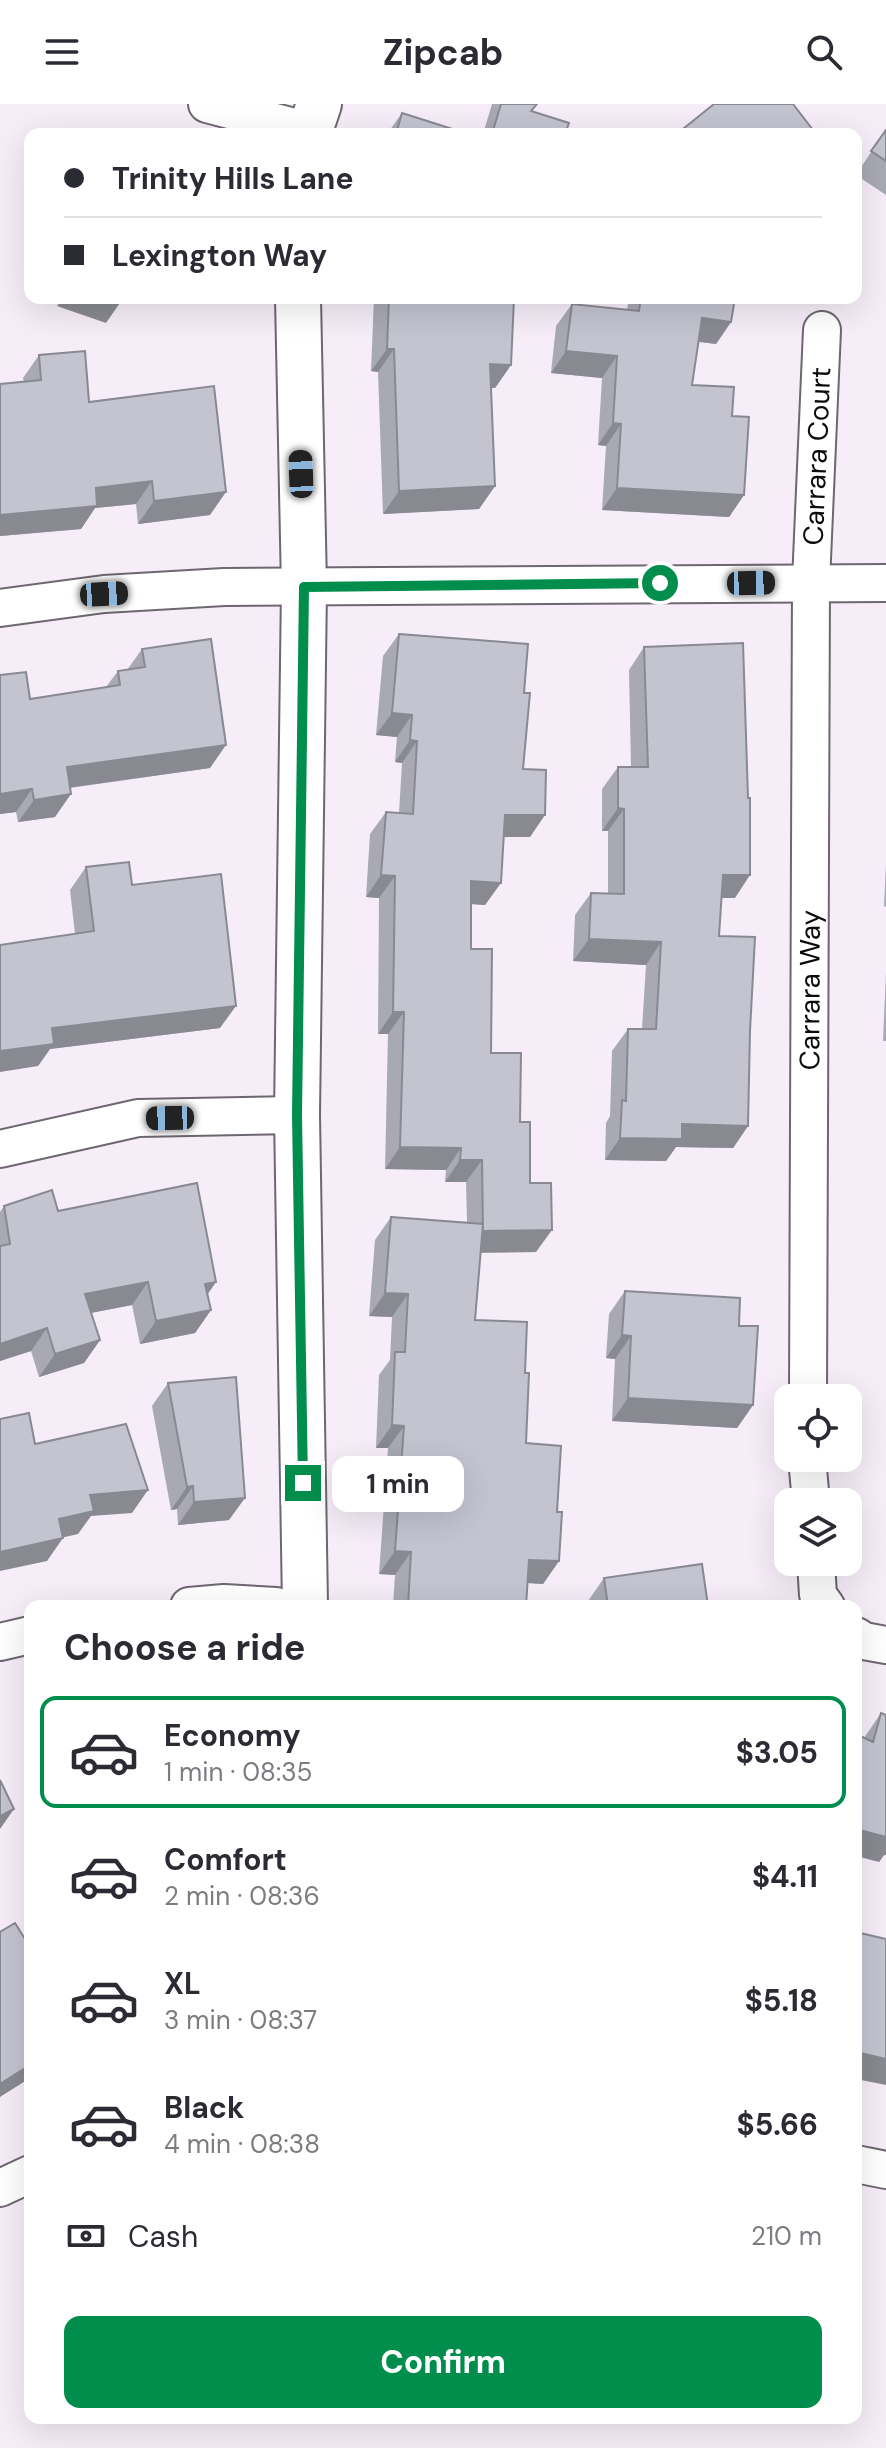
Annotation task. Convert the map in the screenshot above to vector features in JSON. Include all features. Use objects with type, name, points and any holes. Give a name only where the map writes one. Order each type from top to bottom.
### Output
[{"type":"street","points":[[207,104],[312,123]]},
{"type":"street","points":[[298,304],[304,587],[297,1115],[305,1600]]},
{"type":"street","name":"Carrara Court","points":[[811,582],[822,330]]},
{"type":"street","name":"Carrara Way","points":[[808,1384],[811,582]]},
{"type":"street","points":[[0,608],[104,594],[224,587],[886,583]]},
{"type":"street","points":[[0,1149],[138,1118],[297,1115]]},
{"type":"street","points":[[817,1576],[818,1595],[822,1600]]},
{"type":"street","points":[[0,1642],[24,1636]]},
{"type":"street","points":[[862,1640],[886,1645]]},
{"type":"street","points":[[862,2165],[886,2170]]},
{"type":"street","points":[[0,2188],[24,2177]]},
{"type":"building","points":[[501,104],[537,104],[531,111],[569,123],[567,128],[494,128]]},
{"type":"building","points":[[714,104],[793,104],[811,128],[684,128]]},
{"type":"building","points":[[402,113],[449,128],[398,128]]},
{"type":"building","points":[[886,130],[886,161],[871,151]]},
{"type":"building","points":[[389,304],[514,304],[511,365],[490,364],[495,486],[399,491],[394,349],[387,349]]},
{"type":"building","points":[[572,304],[639,311],[640,304],[734,304],[731,322],[702,318],[692,385],[734,387],[732,416],[749,417],[744,495],[617,488],[621,424],[613,423],[617,356],[566,351]]},
{"type":"building","points":[[85,351],[89,402],[214,386],[226,492],[154,501],[152,481],[96,488],[97,506],[0,515],[0,384],[41,380],[39,355]]},
{"type":"building","points":[[399,634],[528,644],[524,693],[530,693],[523,769],[546,770],[545,815],[505,815],[501,883],[471,881],[471,949],[492,949],[491,1053],[521,1053],[520,1122],[530,1122],[530,1183],[551,1183],[552,1230],[483,1231],[482,1160],[460,1160],[461,1148],[400,1147],[404,1012],[393,1012],[395,876],[381,875],[386,812],[413,814],[417,741],[410,740],[412,715],[392,713]]},
{"type":"building","points":[[211,639],[226,745],[67,767],[71,794],[34,800],[32,789],[0,794],[0,675],[26,672],[30,699],[120,685],[118,671],[145,667],[142,649]]},
{"type":"building","points":[[743,643],[750,875],[723,875],[719,936],[755,937],[748,1126],[682,1124],[682,1139],[620,1138],[622,1100],[626,1101],[628,1029],[656,1029],[661,942],[589,939],[591,893],[624,894],[624,809],[618,808],[618,767],[648,767],[644,647]]},
{"type":"building","points":[[129,862],[132,885],[221,874],[236,1006],[52,1028],[54,1044],[0,1051],[0,945],[94,931],[86,867]]},
{"type":"building","points":[[197,1183],[216,1282],[205,1284],[211,1310],[156,1321],[148,1282],[85,1294],[100,1340],[55,1354],[47,1328],[0,1344],[0,1246],[10,1244],[4,1206],[52,1190],[58,1211]]},
{"type":"building","points":[[391,1217],[483,1224],[475,1320],[527,1322],[525,1373],[529,1373],[526,1443],[561,1446],[557,1512],[562,1512],[559,1561],[529,1560],[526,1600],[408,1600],[411,1552],[395,1551],[404,1426],[392,1425],[395,1352],[405,1352],[408,1294],[385,1293]]},
{"type":"building","points":[[625,1291],[740,1298],[739,1326],[758,1326],[753,1405],[628,1398],[631,1336],[622,1335]]},
{"type":"building","points":[[236,1377],[245,1498],[194,1502],[193,1486],[187,1487],[168,1383]]},
{"type":"building","points":[[29,1413],[35,1444],[126,1424],[148,1490],[90,1495],[94,1511],[59,1519],[63,1538],[0,1552],[0,1419]]},
{"type":"building","points":[[702,1564],[707,1600],[607,1600],[604,1578]]},
{"type":"building","points":[[881,1713],[886,1715],[886,1837],[862,1831],[862,1737],[873,1742]]},
{"type":"building","points":[[0,1780],[14,1809],[0,1816]]},
{"type":"building","points":[[15,1923],[24,1937],[24,2069],[0,2084],[0,1932]]},
{"type":"building","points":[[862,1933],[886,1939],[886,2059],[862,2053]]},
{"type":"route","points":[[303,1483],[297,1115],[304,587],[660,583]]}]
